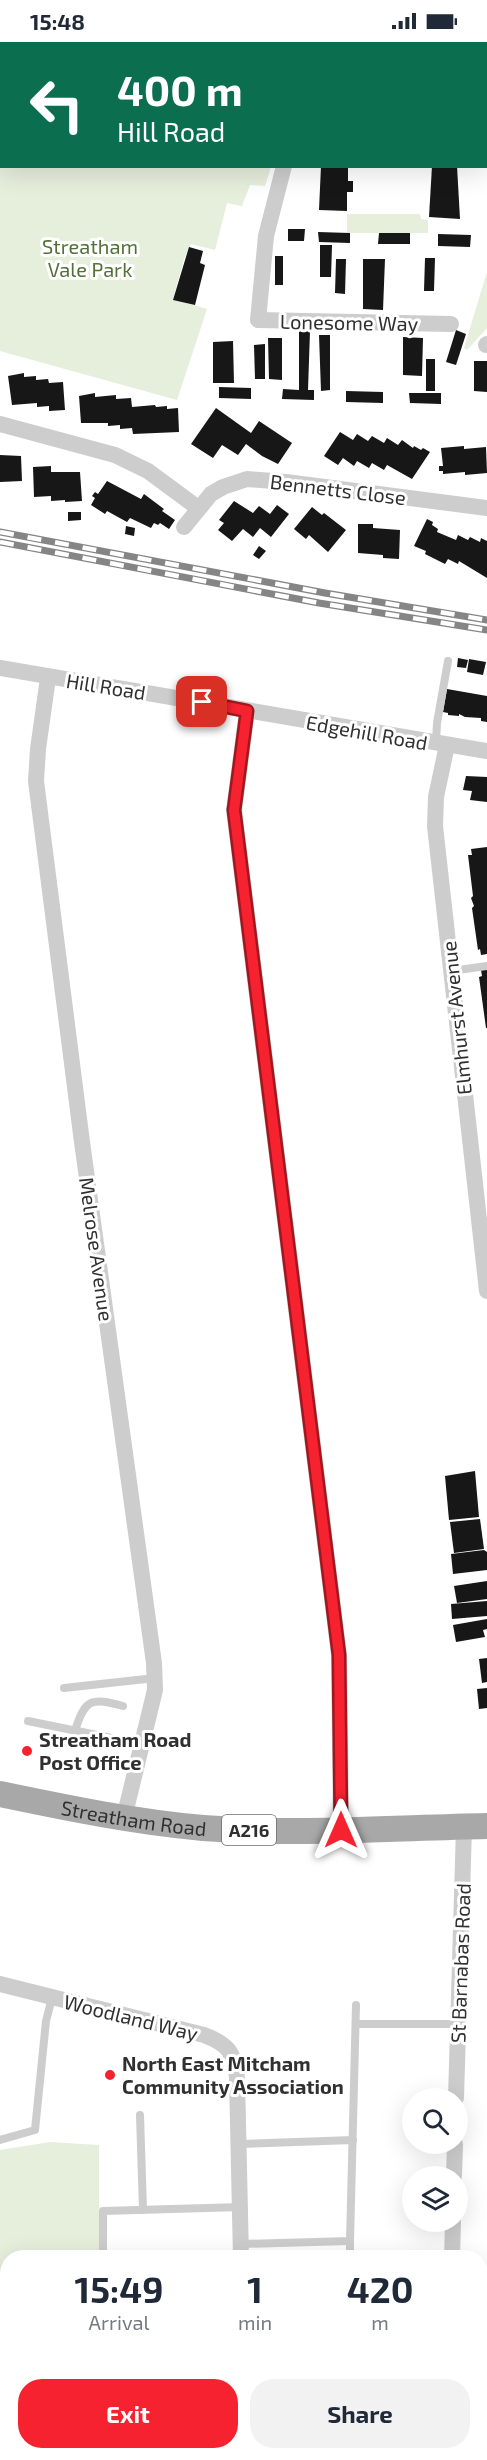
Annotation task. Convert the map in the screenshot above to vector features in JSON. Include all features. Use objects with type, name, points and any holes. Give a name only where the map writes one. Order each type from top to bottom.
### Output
[{"type":"main road","name":"Streatham Road","points":[[0,1794],[124,1818],[202,1828],[258,1831],[475,1826]]},
{"type":"street","name":"Lonesome Way","points":[[283,168],[266,236],[258,320],[451,324]]},
{"type":"street","points":[[0,424],[131,461],[198,508]]},
{"type":"street","name":"Bennetts Close","points":[[184,527],[206,499],[223,487],[241,481],[258,479],[487,507]]},
{"type":"street","name":"Hill Road","points":[[0,668],[247,711]]},
{"type":"street","name":"Melrose Avenue","points":[[48,678],[36,781],[82,1142],[155,1678],[155,1690],[124,1818]]},
{"type":"street","points":[[247,711],[234,810],[339,1655],[341,1830]]},
{"type":"street","name":"Edgehill Road","points":[[247,711],[487,751]]},
{"type":"street","name":"Elmhurst Avenue","points":[[441,744],[435,826],[487,1291]]},
{"type":"street","name":"St Barnabas Road","points":[[456,2088],[458,2024],[475,1826]]},
{"type":"street","name":"Woodland Way","points":[[0,1984],[204,2035],[224,2045],[233,2054],[236,2064],[242,2250]]},
{"type":"street","points":[[452,2250],[453,2232]]},
{"type":"lane","points":[[441,744],[437,723],[448,661]]},
{"type":"lane","points":[[451,971],[487,966]]},
{"type":"lane","points":[[64,1688],[155,1678]]},
{"type":"lane","points":[[75,1731],[83,1711],[93,1702],[98,1700],[123,1706]]},
{"type":"lane","points":[[28,1721],[141,1744]]},
{"type":"lane","points":[[0,2140],[35,2130],[46,2021],[52,1998]]},
{"type":"lane","points":[[350,2250],[356,2005]]},
{"type":"lane","points":[[357,2024],[458,2024]]},
{"type":"lane","points":[[140,2115],[143,2210]]},
{"type":"lane","points":[[239,2144],[353,2140]]},
{"type":"lane","points":[[103,2250],[103,2211],[241,2206]]},
{"type":"lane","points":[[253,2250],[350,2241]]},
{"type":"green space","name":"Streatham Vale Park","points":[[0,168],[271,168],[265,186],[250,185],[242,206],[227,203],[215,250],[191,244],[184,259],[173,299],[207,309],[177,400],[0,351]]},
{"type":"green space","points":[[347,214],[420,214],[421,219],[428,220],[428,233],[347,233]]},
{"type":"green space","points":[[487,272],[487,328],[467,350],[464,348]]},
{"type":"green space","points":[[50,2142],[99,2145],[99,2250],[0,2250],[0,2150]]},
{"type":"building","points":[[321,168],[348,168],[348,181],[353,181],[353,192],[347,192],[347,211],[319,210]]},
{"type":"building","points":[[432,168],[457,168],[460,219],[429,217]]},
{"type":"building","points":[[288,229],[305,229],[304,241],[288,241]]},
{"type":"building","points":[[318,232],[350,233],[350,243],[319,242]]},
{"type":"building","points":[[379,233],[410,233],[410,244],[378,244]]},
{"type":"building","points":[[438,234],[471,235],[470,247],[438,246]]},
{"type":"building","points":[[320,245],[332,245],[331,277],[320,277]]},
{"type":"building","points":[[189,247],[203,251],[200,263],[205,265],[195,305],[173,300]]},
{"type":"building","points":[[275,256],[283,256],[283,285],[275,285]]},
{"type":"building","points":[[425,258],[435,258],[434,291],[424,291]]},
{"type":"building","points":[[336,259],[346,259],[345,294],[335,293]]},
{"type":"building","points":[[363,259],[385,259],[383,310],[363,309]]},
{"type":"building","points":[[456,330],[466,334],[456,365],[446,362]]},
{"type":"building","points":[[299,331],[310,331],[308,390],[314,390],[314,400],[282,399],[283,389],[299,390]]},
{"type":"building","points":[[319,335],[330,335],[330,390],[321,391]]},
{"type":"building","points":[[403,337],[423,338],[422,376],[403,375]]},
{"type":"building","points":[[268,338],[282,338],[282,380],[269,379]]},
{"type":"building","points":[[233,341],[234,383],[213,383],[213,342]]},
{"type":"building","points":[[265,344],[265,379],[255,379],[254,345]]},
{"type":"building","points":[[426,359],[435,359],[435,391],[426,391]]},
{"type":"building","points":[[474,361],[487,361],[487,392],[474,391]]},
{"type":"building","points":[[24,373],[24,377],[36,376],[36,380],[48,379],[49,383],[63,382],[65,410],[49,411],[49,406],[37,407],[37,403],[12,405],[8,376]]},
{"type":"building","points":[[219,387],[251,388],[251,399],[219,398]]},
{"type":"building","points":[[346,391],[383,392],[383,403],[346,402]]},
{"type":"building","points":[[95,393],[95,397],[116,395],[116,399],[131,398],[132,407],[155,405],[156,407],[167,406],[167,409],[178,408],[179,432],[133,434],[132,428],[120,429],[120,425],[81,423],[79,396]]},
{"type":"building","points":[[409,393],[441,393],[441,404],[410,403]]},
{"type":"building","points":[[216,408],[251,433],[259,421],[292,443],[278,464],[246,444],[238,455],[222,445],[213,458],[191,444]]},
{"type":"building","points":[[340,432],[353,440],[357,434],[368,441],[372,436],[384,443],[387,438],[398,445],[402,440],[413,448],[414,446],[421,450],[423,448],[430,452],[412,479],[387,465],[384,470],[372,463],[369,468],[357,461],[354,466],[343,458],[338,465],[324,456]]},
{"type":"building","points":[[464,446],[464,449],[486,447],[487,473],[465,475],[465,472],[443,474],[443,471],[439,471],[439,466],[443,466],[441,448]]},
{"type":"building","points":[[0,455],[21,456],[22,481],[0,482]]},
{"type":"building","points":[[51,466],[51,472],[80,472],[82,501],[51,501],[51,496],[34,497],[33,467]]},
{"type":"building","points":[[107,481],[141,499],[144,494],[164,509],[162,511],[175,520],[169,529],[160,523],[158,525],[154,523],[151,528],[130,518],[127,522],[107,511],[105,514],[91,505],[95,498],[92,496],[95,492],[98,494]]},
{"type":"building","points":[[234,501],[253,513],[259,506],[270,514],[277,505],[289,514],[271,537],[260,528],[253,537],[243,529],[232,541],[218,530],[224,523],[219,520]]},
{"type":"building","points":[[312,507],[346,530],[328,552],[309,535],[306,539],[294,529]]},
{"type":"building","points":[[68,512],[81,512],[81,520],[68,521]]},
{"type":"building","points":[[427,519],[433,522],[432,525],[438,529],[437,532],[456,540],[458,535],[468,540],[470,537],[480,542],[481,538],[487,541],[487,578],[459,561],[458,564],[448,559],[445,564],[414,546]]},
{"type":"building","points":[[358,524],[373,524],[373,528],[400,530],[399,559],[358,553]]},
{"type":"building","points":[[126,526],[135,528],[134,536],[125,534]]},
{"type":"building","points":[[259,546],[266,551],[259,559],[253,555]]},
{"type":"building","points":[[458,658],[468,660],[466,668],[457,667]]},
{"type":"building","points":[[469,659],[486,662],[483,675],[467,672]]},
{"type":"building","points":[[447,689],[487,696],[487,722],[481,721],[481,718],[465,717],[459,714],[459,716],[448,715],[443,712]]},
{"type":"building","points":[[466,776],[487,777],[487,802],[470,800],[472,791],[463,790]]},
{"type":"building","points":[[487,847],[487,954],[481,955],[480,949],[478,950],[472,908],[474,906],[471,898],[473,896],[468,855],[472,855],[471,849]]},
{"type":"building","points":[[487,969],[486,1028],[479,977],[482,976],[481,970]]},
{"type":"building","points":[[475,1471],[479,1517],[449,1520],[445,1476]]},
{"type":"building","points":[[480,1519],[484,1549],[454,1553],[450,1522]]},
{"type":"building","points":[[484,1550],[487,1552],[487,1570],[453,1574],[451,1554]]},
{"type":"building","points":[[487,1581],[487,1599],[457,1603],[454,1586]]},
{"type":"building","points":[[487,1601],[487,1616],[452,1619],[451,1604]]},
{"type":"building","points":[[487,1619],[487,1629],[483,1630],[485,1637],[456,1642],[453,1625]]},
{"type":"building","points":[[487,1658],[487,1682],[482,1683],[479,1659]]},
{"type":"building","points":[[487,1688],[487,1708],[479,1709],[477,1689]]},
{"type":"railway","points":[[0,532],[325,593],[487,620]]},
{"type":"railway","points":[[0,542],[319,603],[487,630]]},
{"type":"place","name":"Streatham Road Post Office","points":[[27,1751]]},
{"type":"place","name":"North East Mitcham Community Association","points":[[110,2075]]},
{"type":"route","points":[[202,702],[247,711],[234,810],[339,1655],[342,1751],[341,1830]]}]
